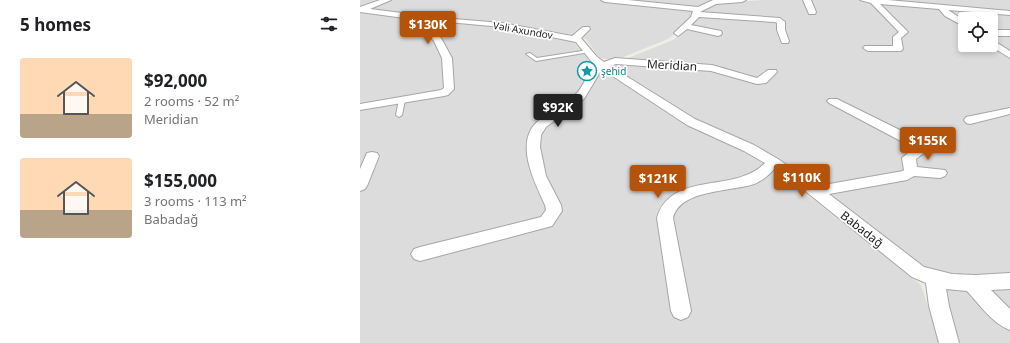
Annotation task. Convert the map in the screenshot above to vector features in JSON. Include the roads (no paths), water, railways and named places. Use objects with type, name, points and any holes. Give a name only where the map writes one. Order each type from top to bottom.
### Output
[{"type":"street","points":[[360,10],[387,0]]},
{"type":"street","points":[[606,0],[777,20],[781,22],[781,30],[785,41]]},
{"type":"street","points":[[678,34],[697,11],[714,2],[742,0]]},
{"type":"street","points":[[807,0],[812,12]]},
{"type":"street","points":[[868,0],[915,3],[942,8],[1010,13]]},
{"type":"street","points":[[868,0],[904,32],[897,37],[898,49],[868,48]]},
{"type":"street","points":[[942,8],[958,20]]},
{"type":"street","name":"Vəli Axundov","points":[[360,10],[424,18],[502,25],[545,34],[575,38]]},
{"type":"street","points":[[360,107],[444,93],[449,89],[447,58],[438,40],[421,22],[424,18]]},
{"type":"street","points":[[686,26],[718,33]]},
{"type":"street","points":[[420,254],[546,222],[554,211],[553,205],[539,176],[533,147],[535,135],[541,125],[580,97],[595,70],[602,65],[594,59],[581,41],[575,38],[586,29]]},
{"type":"street","points":[[998,33],[1010,32]]},
{"type":"street","points":[[998,47],[1010,55]]},
{"type":"street","name":"Meridian","points":[[602,65],[619,61],[712,68],[758,81],[762,80],[772,72]]},
{"type":"street","name":"Babadağ","points":[[602,65],[691,122],[749,148],[773,162],[815,192],[918,272],[935,280],[972,283],[1010,281]]},
{"type":"street","points":[[815,192],[907,175],[911,170],[909,158],[922,149],[920,146],[833,101]]},
{"type":"street","points":[[970,120],[1010,111]]},
{"type":"street","points":[[681,311],[666,211],[677,198],[685,194],[751,180],[765,171],[773,162]]},
{"type":"street","points":[[360,186],[367,163]]},
{"type":"street","points":[[911,170],[940,173]]},
{"type":"street","points":[[935,280],[939,306],[949,343]]},
{"type":"street","points":[[972,283],[995,308],[1010,321]]},
{"type":"lane","points":[[528,54],[536,60],[588,50]]},
{"type":"lane","points":[[398,115],[402,100]]},
{"type":"place","name":"şehid","points":[[587,71]]}]
